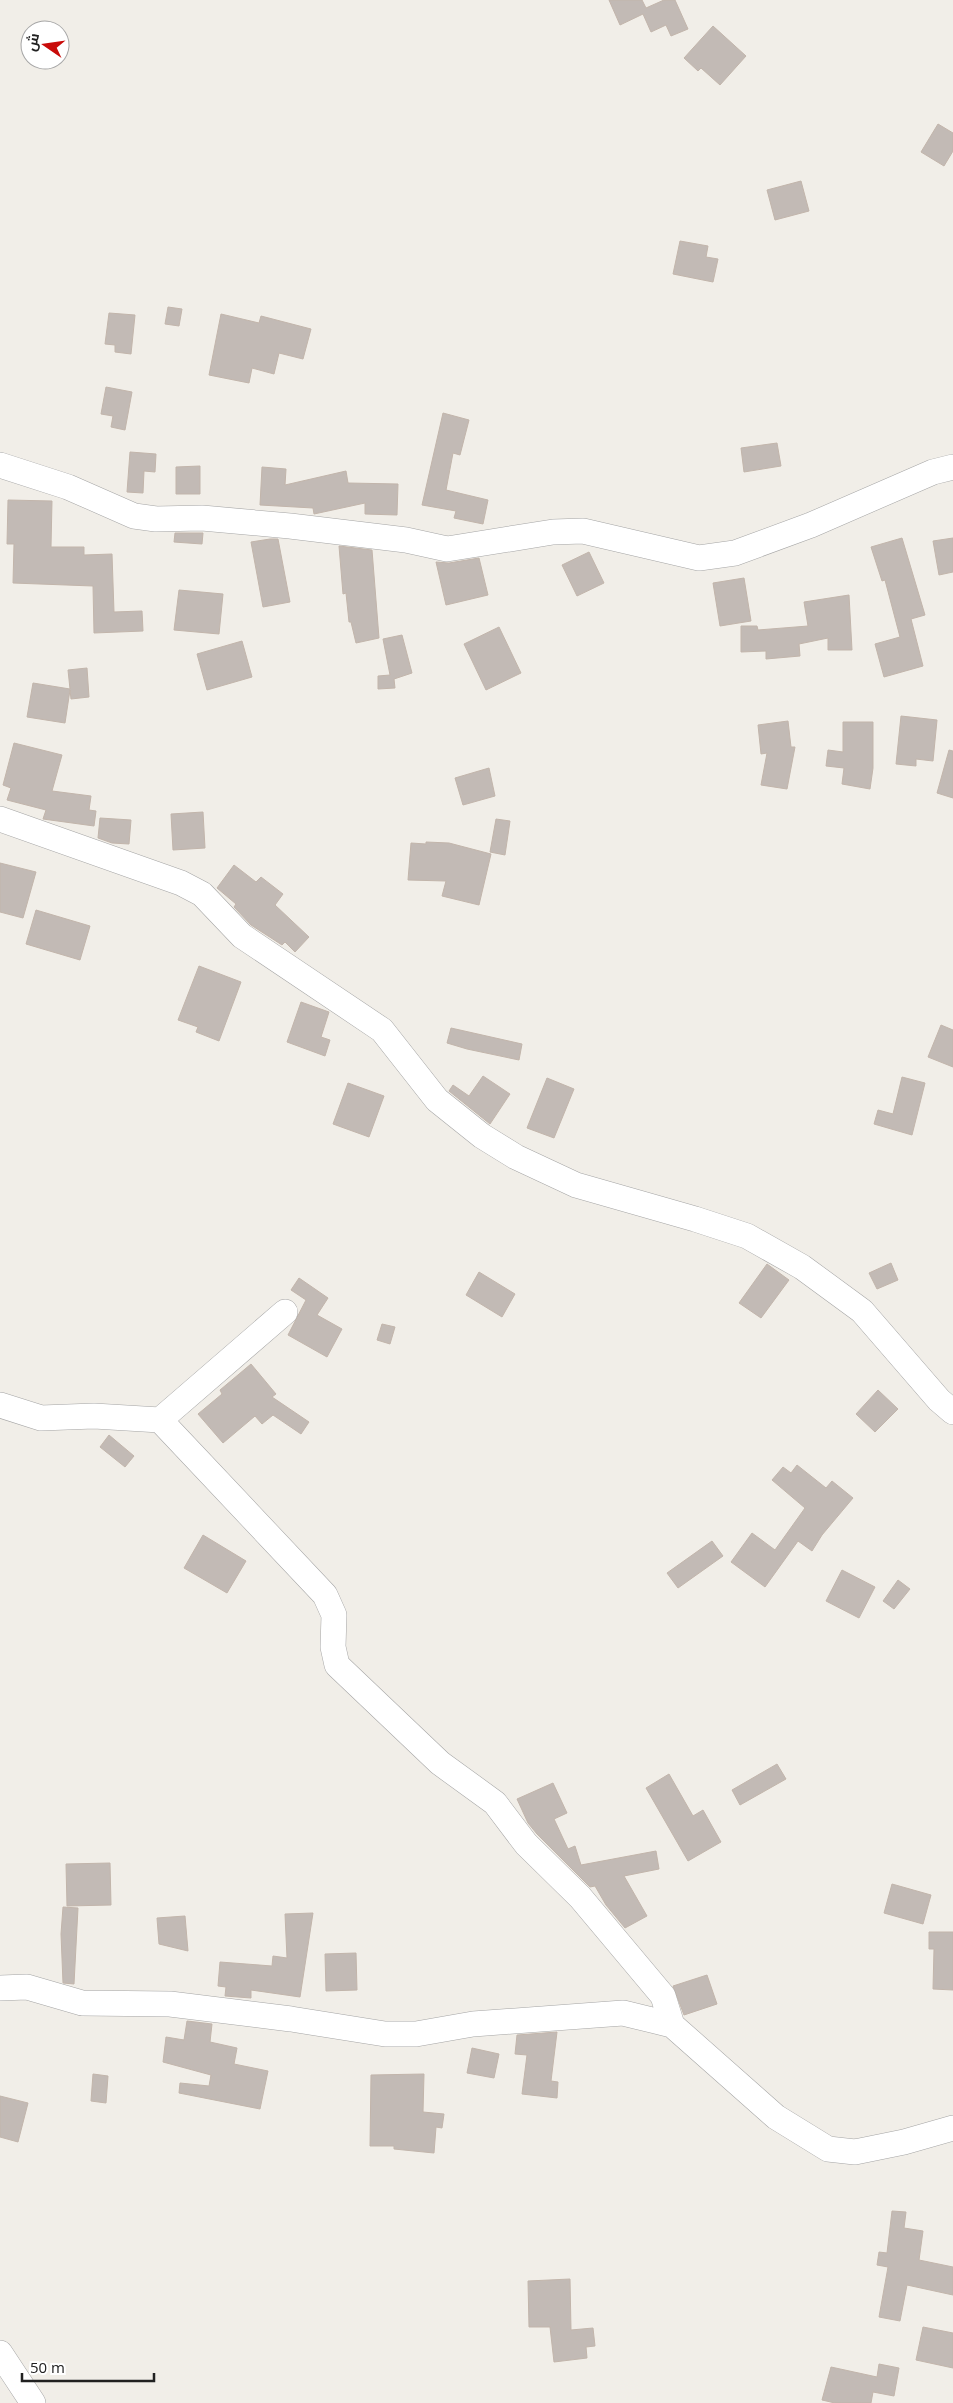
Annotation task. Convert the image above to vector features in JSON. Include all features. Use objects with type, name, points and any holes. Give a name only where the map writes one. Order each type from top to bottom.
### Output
[{"type":"street","points":[[0,465],[68,487],[134,516],[156,519],[202,518],[290,526],[406,540],[446,549],[553,532],[583,531],[699,558],[735,553],[811,525],[933,472],[953,467]]},
{"type":"street","points":[[0,819],[181,883],[202,894],[242,936],[382,1030],[437,1100],[482,1136],[516,1157],[576,1185],[747,1236],[802,1267],[862,1311],[939,1400],[953,1412]]},
{"type":"street","points":[[160,1420],[285,1312]]},
{"type":"street","points":[[0,1406],[41,1418],[94,1416],[160,1420],[324,1596],[334,1615],[333,1647],[337,1665],[440,1763],[495,1803],[526,1844],[580,1897],[663,1996],[672,2025]]},
{"type":"street","points":[[0,1988],[27,1987],[82,2003],[170,2004],[291,2019],[385,2034],[416,2034],[473,2024],[623,2013],[672,2025],[776,2117],[828,2149],[855,2152],[904,2142],[953,2128]]},
{"type":"street","points":[[0,2354],[33,2403]]},
{"type":"building","points":[[609,0],[642,0],[646,8],[664,0],[675,0],[688,29],[671,36],[666,25],[651,32],[643,14],[620,25]]},
{"type":"building","points":[[713,26],[746,56],[720,85],[701,68],[698,71],[684,58]]},
{"type":"building","points":[[938,124],[953,133],[953,151],[944,166],[921,152]]},
{"type":"building","points":[[801,181],[809,211],[775,220],[767,190]]},
{"type":"building","points":[[680,241],[708,246],[706,257],[718,259],[713,282],[673,274]]},
{"type":"building","points":[[168,307],[182,309],[179,326],[165,324]]},
{"type":"building","points":[[109,313],[135,315],[131,354],[115,352],[115,345],[105,344]]},
{"type":"building","points":[[221,314],[259,323],[261,316],[311,329],[303,359],[279,353],[274,374],[252,368],[249,383],[209,375]]},
{"type":"building","points":[[106,387],[132,392],[125,430],[111,427],[113,416],[101,414]]},
{"type":"building","points":[[443,413],[469,420],[460,455],[453,453],[446,490],[488,500],[483,524],[454,518],[456,511],[422,505]]},
{"type":"building","points":[[777,443],[781,466],[744,472],[741,448]]},
{"type":"building","points":[[130,452],[156,454],[155,472],[144,471],[143,493],[127,492]]},
{"type":"building","points":[[200,466],[200,494],[176,494],[176,467]]},
{"type":"building","points":[[262,467],[286,469],[285,485],[346,471],[348,483],[398,484],[397,515],[365,514],[365,503],[314,514],[313,508],[260,505]]},
{"type":"building","points":[[8,500],[52,501],[51,547],[84,547],[84,555],[112,554],[114,612],[142,611],[143,631],[94,633],[93,586],[13,583],[14,544],[7,544]]},
{"type":"building","points":[[175,533],[203,533],[202,544],[174,542]]},
{"type":"building","points":[[902,538],[925,615],[911,619],[923,666],[884,677],[875,644],[900,637],[885,580],[882,581],[871,547]]},
{"type":"building","points":[[953,538],[953,572],[939,575],[933,541]]},
{"type":"building","points":[[278,539],[290,602],[263,607],[251,542]]},
{"type":"building","points":[[339,546],[372,550],[379,638],[356,643],[351,622],[349,622],[346,593],[343,594]]},
{"type":"building","points":[[589,552],[604,583],[577,596],[562,565]]},
{"type":"building","points":[[479,558],[488,595],[446,605],[436,562],[449,563]]},
{"type":"building","points":[[744,578],[751,621],[720,626],[713,583]]},
{"type":"building","points":[[179,590],[223,594],[219,634],[174,630]]},
{"type":"building","points":[[849,595],[852,650],[828,650],[828,638],[799,644],[800,656],[766,659],[766,651],[741,652],[741,626],[757,626],[758,630],[808,626],[804,602]]},
{"type":"building","points":[[499,627],[521,673],[486,690],[464,644]]},
{"type":"building","points":[[402,635],[412,673],[394,679],[395,688],[378,689],[378,676],[390,675],[383,639]]},
{"type":"building","points":[[242,641],[252,677],[207,690],[197,654]]},
{"type":"building","points":[[87,668],[89,697],[71,699],[70,690],[65,723],[27,717],[33,683],[70,689],[68,670]]},
{"type":"building","points":[[901,716],[937,720],[933,761],[916,759],[916,766],[896,764]]},
{"type":"building","points":[[788,721],[791,747],[795,747],[787,789],[761,785],[767,753],[761,754],[758,725]]},
{"type":"building","points":[[843,722],[873,722],[873,768],[870,789],[842,784],[844,768],[826,766],[828,750],[843,752]]},
{"type":"building","points":[[14,743],[62,755],[52,791],[91,796],[89,810],[96,811],[94,826],[43,819],[46,810],[7,800],[11,788],[3,785]]},
{"type":"building","points":[[949,750],[953,751],[953,798],[937,793]]},
{"type":"building","points":[[489,768],[495,796],[463,805],[455,778]]},
{"type":"building","points":[[203,812],[205,848],[173,850],[171,814]]},
{"type":"building","points":[[100,818],[131,820],[129,844],[112,843],[98,838]]},
{"type":"building","points":[[496,819],[510,821],[505,855],[490,852]]},
{"type":"building","points":[[426,842],[449,843],[491,854],[479,905],[442,896],[446,881],[408,880],[411,843],[426,844]]},
{"type":"building","points":[[0,863],[36,872],[23,918],[0,912]]},
{"type":"building","points":[[234,865],[256,882],[261,877],[283,894],[275,905],[309,937],[295,952],[285,942],[282,945],[251,925],[234,907],[236,904],[217,888]]},
{"type":"building","points":[[36,910],[90,926],[80,960],[26,944]]},
{"type":"building","points":[[199,966],[241,982],[219,1041],[196,1032],[198,1027],[178,1020]]},
{"type":"building","points":[[301,1002],[329,1012],[321,1037],[330,1040],[325,1056],[287,1042]]},
{"type":"building","points":[[941,1025],[953,1030],[953,1067],[928,1057]]},
{"type":"building","points":[[451,1028],[522,1044],[519,1060],[447,1043]]},
{"type":"building","points":[[483,1076],[510,1094],[490,1124],[449,1091],[453,1085],[469,1096]]},
{"type":"building","points":[[902,1077],[925,1083],[912,1135],[874,1124],[878,1110],[893,1114]]},
{"type":"building","points":[[547,1078],[574,1089],[554,1138],[527,1128]]},
{"type":"building","points":[[348,1083],[384,1096],[369,1137],[333,1124]]},
{"type":"building","points":[[891,1263],[898,1280],[877,1289],[869,1273]]},
{"type":"building","points":[[767,1264],[789,1280],[761,1318],[739,1303]]},
{"type":"building","points":[[479,1272],[515,1294],[502,1317],[466,1295]]},
{"type":"building","points":[[299,1278],[328,1298],[317,1315],[342,1329],[327,1357],[288,1335],[306,1300],[291,1290]]},
{"type":"building","points":[[382,1324],[395,1327],[390,1344],[377,1340]]},
{"type":"building","points":[[251,1364],[276,1394],[272,1397],[309,1422],[301,1434],[273,1415],[262,1424],[255,1416],[223,1443],[198,1414],[222,1394],[220,1390]]},
{"type":"building","points":[[878,1390],[898,1409],[875,1432],[856,1414]]},
{"type":"building","points":[[109,1435],[134,1456],[125,1467],[100,1447]]},
{"type":"building","points":[[797,1465],[826,1488],[832,1481],[853,1498],[822,1535],[812,1551],[798,1541],[765,1587],[731,1562],[752,1533],[775,1550],[805,1508],[772,1480],[783,1467],[791,1473]]},
{"type":"building","points":[[203,1535],[246,1561],[227,1593],[184,1568]]},
{"type":"building","points":[[712,1541],[723,1556],[678,1588],[667,1573]]},
{"type":"building","points":[[842,1570],[875,1587],[859,1618],[826,1601]]},
{"type":"building","points":[[898,1580],[910,1589],[894,1609],[883,1601]]},
{"type":"building","points":[[777,1764],[786,1779],[740,1805],[732,1790]]},
{"type":"building","points":[[669,1774],[693,1816],[703,1810],[721,1842],[688,1861],[646,1788]]},
{"type":"building","points":[[553,1783],[567,1813],[554,1819],[568,1849],[575,1846],[581,1865],[656,1851],[659,1869],[624,1876],[647,1916],[625,1928],[606,1905],[595,1886],[590,1887],[528,1823],[517,1799]]},
{"type":"building","points":[[110,1863],[111,1905],[67,1906],[66,1864]]},
{"type":"building","points":[[892,1884],[931,1895],[923,1924],[884,1913]]},
{"type":"building","points":[[63,1907],[78,1908],[74,1984],[63,1983],[61,1934]]},
{"type":"building","points":[[313,1913],[300,1997],[251,1990],[251,1998],[225,1996],[226,1987],[218,1986],[220,1962],[272,1966],[273,1956],[287,1958],[285,1914]]},
{"type":"building","points":[[185,1916],[188,1951],[159,1944],[157,1918]]},
{"type":"building","points":[[929,1932],[953,1932],[953,1990],[933,1989],[934,1949],[929,1949]]},
{"type":"building","points":[[356,1953],[357,1990],[326,1991],[325,1954]]},
{"type":"building","points":[[707,1975],[717,2004],[684,2015],[673,1986]]},
{"type":"building","points":[[187,2021],[212,2024],[210,2042],[237,2048],[234,2064],[268,2071],[260,2109],[179,2093],[180,2083],[209,2086],[211,2075],[163,2062],[166,2037],[184,2040]]},
{"type":"building","points":[[557,2032],[551,2081],[558,2082],[557,2098],[522,2094],[527,2055],[515,2054],[517,2035]]},
{"type":"building","points":[[472,2048],[499,2054],[494,2078],[467,2073]]},
{"type":"building","points":[[93,2074],[108,2076],[106,2103],[91,2101]]},
{"type":"building","points":[[424,2074],[423,2112],[444,2114],[442,2128],[436,2127],[434,2153],[394,2149],[394,2146],[370,2146],[371,2075]]},
{"type":"building","points":[[0,2096],[28,2103],[18,2142],[0,2137]]},
{"type":"building","points":[[892,2211],[906,2212],[904,2228],[923,2231],[919,2260],[953,2267],[953,2295],[907,2285],[900,2321],[879,2317],[888,2267],[877,2265],[879,2252],[887,2253]]},
{"type":"building","points":[[570,2279],[571,2330],[593,2328],[595,2346],[586,2347],[587,2358],[554,2362],[550,2327],[529,2327],[528,2281]]},
{"type":"building","points":[[923,2327],[953,2333],[953,2368],[916,2360]]},
{"type":"building","points":[[879,2364],[899,2368],[894,2396],[873,2392],[871,2403],[835,2403],[822,2400],[831,2367],[877,2377]]}]
